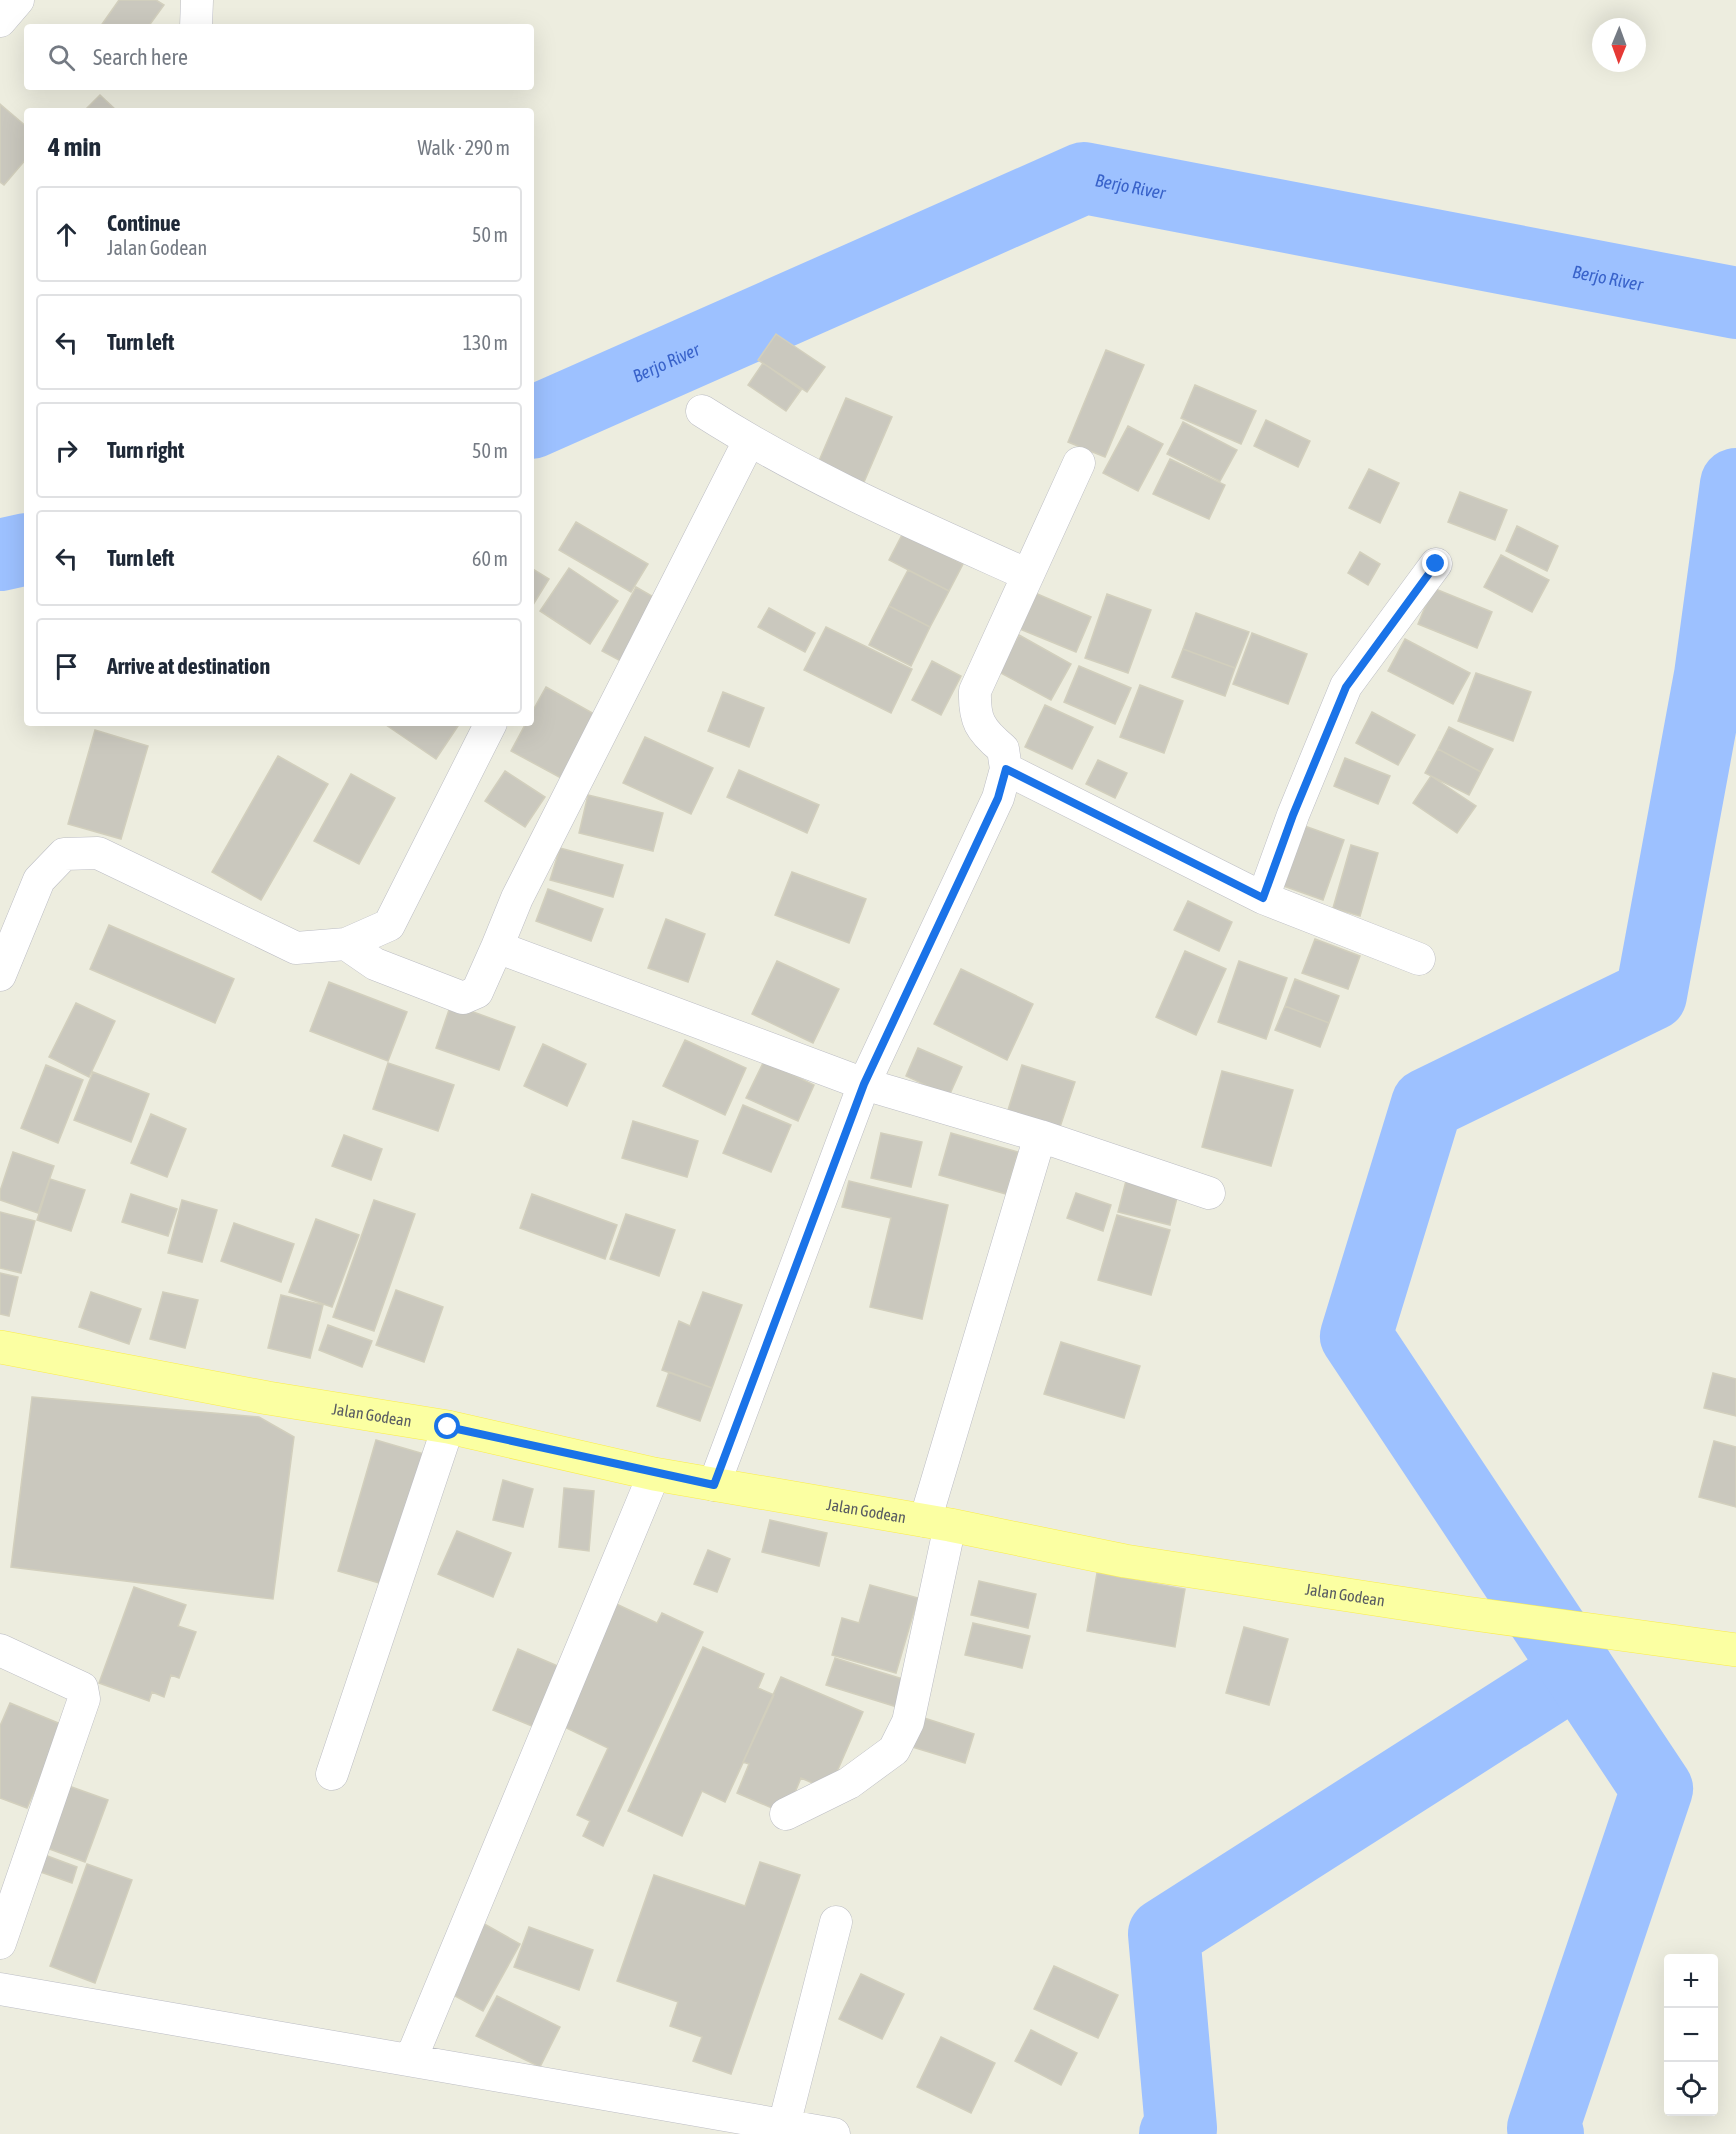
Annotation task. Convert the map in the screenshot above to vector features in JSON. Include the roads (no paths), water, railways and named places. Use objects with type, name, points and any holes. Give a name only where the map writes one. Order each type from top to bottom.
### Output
[{"type":"main road","name":"Jalan Godean","points":[[0,1347],[268,1398],[448,1427],[654,1474],[937,1523],[1125,1561],[1466,1613],[1736,1650]]},
{"type":"street","points":[[0,21],[18,0]]},
{"type":"street","points":[[196,0],[196,24]]},
{"type":"street","points":[[702,411],[749,441],[891,513],[1028,575]]},
{"type":"street","points":[[346,944],[375,964],[463,998],[477,992],[518,898],[749,441]]},
{"type":"street","points":[[714,1485],[864,1084],[998,798],[1006,769],[1002,748],[984,734],[975,710],[975,691],[1079,463]]},
{"type":"street","points":[[1263,898],[1293,815],[1346,687],[1436,564]]},
{"type":"street","points":[[0,975],[39,880],[64,854],[98,853],[296,948],[346,944],[389,925],[489,726]]},
{"type":"street","points":[[1006,769],[1263,898],[1419,959]]},
{"type":"street","points":[[497,946],[864,1084],[1040,1136],[1209,1193]]},
{"type":"street","points":[[786,1814],[849,1783],[894,1750],[908,1722],[937,1523],[1040,1136]]},
{"type":"street","points":[[332,1774],[448,1427]]},
{"type":"street","points":[[411,2059],[654,1474]]},
{"type":"street","points":[[0,1650],[82,1689],[84,1699],[0,1942]]},
{"type":"street","points":[[784,2125],[836,1922]]},
{"type":"street","points":[[0,1989],[834,2134]]},
{"type":"waterway","name":"Berjo River","points":[[534,422],[1084,178],[1736,303]]},
{"type":"waterway","points":[[1548,2134],[1543,2128],[1657,1789],[1356,1336],[1427,1104],[1651,995],[1710,675],[1736,484]]},
{"type":"waterway","name":"Berjo River","points":[[0,555],[24,550]]},
{"type":"waterway","points":[[1175,2134],[1181,2128],[1164,1934],[1578,1670]]}]
